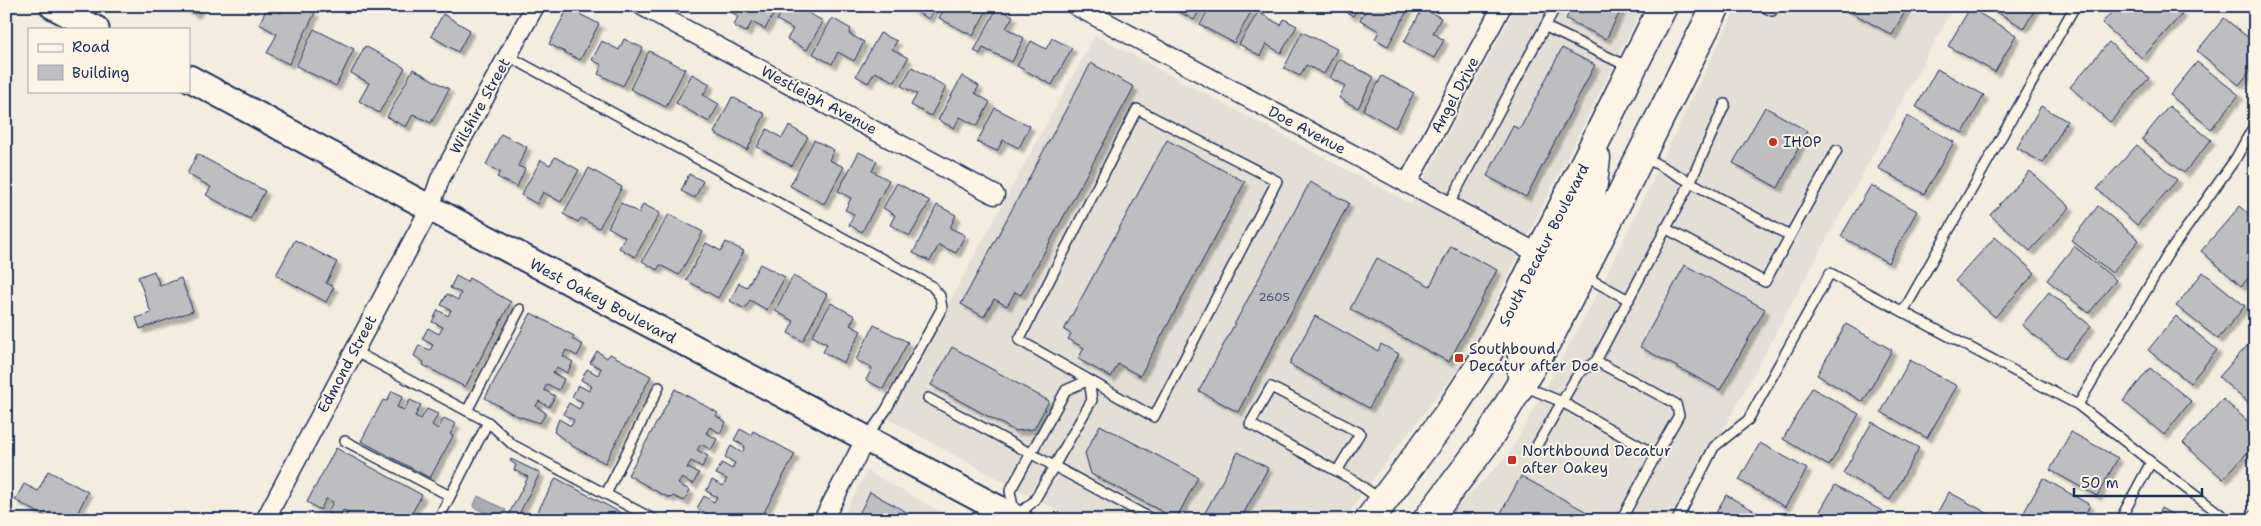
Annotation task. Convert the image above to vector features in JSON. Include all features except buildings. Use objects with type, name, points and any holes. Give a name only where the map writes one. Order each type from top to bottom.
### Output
[{"type":"main road","points":[[53,6],[94,28]]},
{"type":"main road","name":"South Decatur Boulevard","points":[[1376,511],[1449,412],[1485,358],[1663,6]]},
{"type":"main road","points":[[1434,515],[1486,442],[1522,385],[1582,275],[1716,6]]},
{"type":"main road","name":"West Oakey Boulevard","points":[[190,79],[865,440],[1017,518]]},
{"type":"main road","points":[[1582,275],[1572,268],[1568,260],[1568,251],[1572,236],[1591,197],[1598,137]]},
{"type":"main road","points":[[1522,385],[1522,339],[1550,282],[1553,271],[1550,263],[1539,254]]},
{"type":"street","name":"Wilshire Street","points":[[430,208],[440,179],[535,6]]},
{"type":"street","name":"Westleigh Avenue","points":[[642,6],[995,195]]},
{"type":"street","name":"Doe Avenue","points":[[1076,6],[1539,254]]},
{"type":"street","name":"Angel Drive","points":[[1407,184],[1498,8]]},
{"type":"street","name":"Edmond Street","points":[[265,520],[430,208]]},
{"type":"street","points":[[823,520],[865,440]]},
{"type":"lane","points":[[1448,206],[1556,6]]},
{"type":"lane","points":[[1762,6],[1772,11]]},
{"type":"lane","points":[[1903,312],[2075,6]]},
{"type":"lane","points":[[1546,27],[1632,68]]},
{"type":"lane","points":[[508,56],[932,286],[940,296],[942,308],[886,410],[865,440]]},
{"type":"lane","points":[[1537,445],[1578,374],[1596,361],[1690,183],[1725,104]]},
{"type":"lane","points":[[1017,518],[1034,501],[1092,400],[1088,380],[1019,340],[1136,109],[1277,181],[1154,417],[1088,380]]},
{"type":"lane","points":[[2078,405],[2168,254],[2236,158],[2255,124]]},
{"type":"lane","points":[[1665,228],[1764,282],[1837,150]]},
{"type":"lane","points":[[1642,156],[1790,236]]},
{"type":"lane","points":[[1678,520],[1714,448],[1748,420],[1830,273],[2078,405],[2228,520]]},
{"type":"lane","points":[[1582,275],[1629,300]]},
{"type":"lane","points":[[467,411],[520,309]]},
{"type":"lane","points":[[354,351],[488,422],[513,445],[655,520]]},
{"type":"lane","points":[[1596,361],[1676,404],[1679,415],[1621,520]]},
{"type":"lane","points":[[1017,518],[1010,491],[1066,390],[1088,380]]},
{"type":"lane","points":[[1522,385],[1562,402],[1656,455]]},
{"type":"lane","points":[[606,494],[659,387]]},
{"type":"lane","points":[[1337,471],[1360,433],[1272,387],[1250,424],[1337,471],[1376,511]]},
{"type":"lane","points":[[928,398],[1154,520]]},
{"type":"lane","points":[[438,520],[488,422]]},
{"type":"lane","points":[[345,441],[450,496]]},
{"type":"lane","points":[[2120,520],[2151,462]]},
{"type":"lane","points":[[2252,520],[2255,514]]},
{"type":"shaded area","points":[[1516,6],[1643,6],[1466,359],[1365,489],[1345,520],[1075,520],[886,418],[1095,35],[1411,204]]},
{"type":"shaded area","points":[[1737,6],[1954,6],[1674,520],[1444,520],[1509,454],[1594,300]]},
{"type":"shaded area","points":[[867,471],[956,520],[841,520]]},
{"type":"shaded area","points":[[478,496],[506,510],[501,520],[473,507]]},
{"type":"place","name":"IHOP","points":[[1773,142]]},
{"type":"place","name":"Southbound Decatur after Doe","points":[[1459,358]]},
{"type":"place","name":"Northbound Decatur after Oakey","points":[[1512,460]]}]
